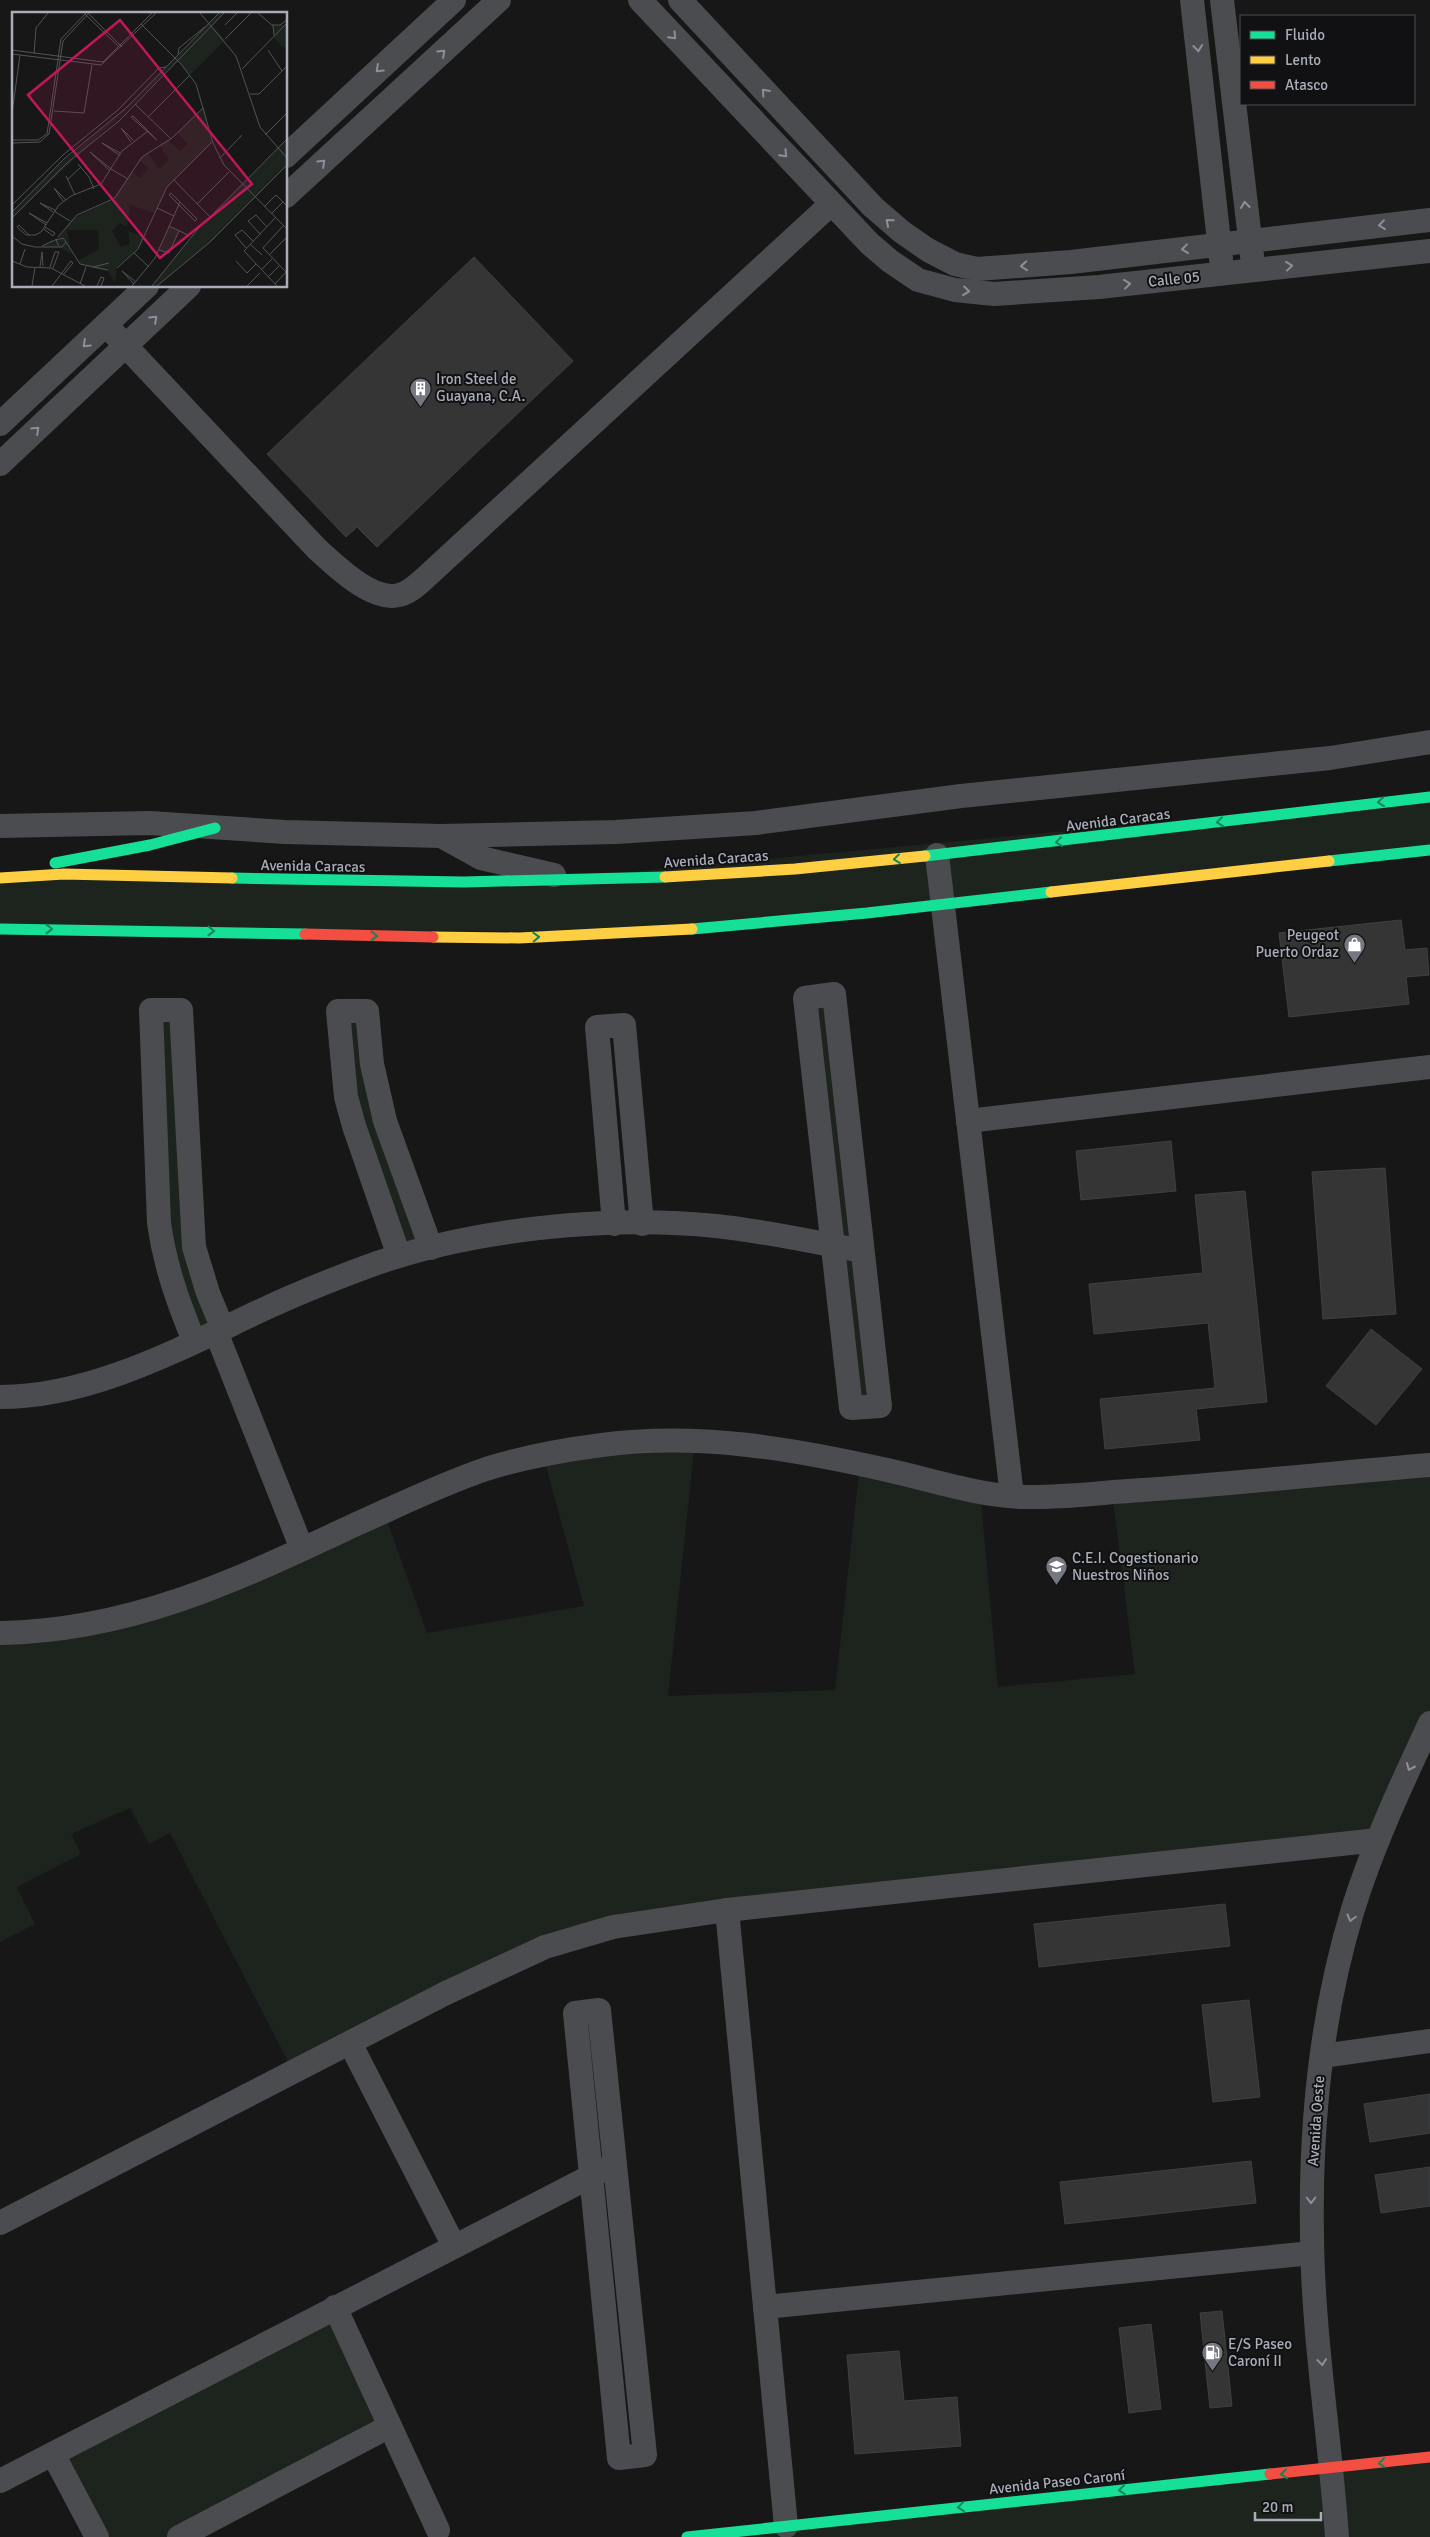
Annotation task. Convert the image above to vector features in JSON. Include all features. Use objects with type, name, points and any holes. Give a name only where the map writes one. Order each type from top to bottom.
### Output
[{"type":"street","points":[[288,154],[454,0]]},
{"type":"street","points":[[288,194],[499,0]]},
{"type":"street","name":"Calle 05","points":[[640,0],[870,244],[890,261],[918,280],[955,290],[994,294],[1099,287],[1430,251]]},
{"type":"street","name":"Calle 05","points":[[680,0],[855,190],[888,221],[928,250],[955,264],[976,270],[1071,262],[1430,220]]},
{"type":"street","points":[[1192,0],[1223,274]]},
{"type":"street","points":[[1222,0],[1249,241],[1254,270]]},
{"type":"street","points":[[691,55],[713,35]]},
{"type":"street","points":[[106,325],[317,549],[364,586],[387,596],[397,596],[406,593],[425,578],[832,204]]},
{"type":"street","points":[[0,424],[146,288]]},
{"type":"street","points":[[0,464],[187,288]]},
{"type":"street","points":[[0,826],[150,823],[215,828],[441,836],[616,832],[756,823],[961,796],[1330,758],[1430,742]]},
{"type":"street","name":"Avenida Caracas","points":[[0,878],[64,874],[362,882],[582,882],[758,871],[937,855],[1430,797]]},
{"type":"street","points":[[0,874],[150,845],[215,828]]},
{"type":"street","points":[[441,836],[481,858],[582,882]]},
{"type":"street","points":[[0,929],[519,938],[660,932],[943,904],[1430,850]]},
{"type":"street","points":[[937,855],[1012,1496]]},
{"type":"street","points":[[834,994],[880,1406],[851,1408],[834,1246],[805,998],[834,994]]},
{"type":"street","points":[[194,1341],[168,1274],[162,1246],[157,1180],[151,1010],[181,1010],[194,1247],[220,1330],[302,1549]]},
{"type":"street","points":[[399,1256],[348,1104],[342,1068],[338,1011],[368,1011],[372,1064],[385,1121],[431,1248]]},
{"type":"street","points":[[614,1224],[597,1027],[624,1025],[642,1224]]},
{"type":"street","points":[[968,1121],[1430,1067]]},
{"type":"street","points":[[0,1397],[67,1388],[97,1380],[220,1330],[328,1282],[399,1256],[466,1240],[513,1233],[614,1224],[642,1224],[715,1226],[862,1250]]},
{"type":"street","points":[[0,1634],[38,1633],[121,1619],[227,1583],[442,1486],[486,1470],[523,1459],[561,1452],[646,1441],[768,1446],[826,1456],[963,1489],[1026,1497],[1188,1486],[1430,1465]]},
{"type":"street","name":"Avenida Oeste","points":[[1337,2537],[1333,2469],[1312,2253],[1312,2146],[1322,2056],[1342,1951],[1353,1909],[1378,1840],[1430,1723]]},
{"type":"street","points":[[0,2223],[506,1963],[545,1947],[613,1927],[727,1910],[1378,1840]]},
{"type":"street","points":[[727,1910],[786,2526]]},
{"type":"street","points":[[599,2010],[614,2164],[645,2455],[618,2458],[575,2013],[599,2010]]},
{"type":"street","points":[[1322,2056],[1430,2041]]},
{"type":"street","points":[[350,2042],[454,2246]]},
{"type":"street","points":[[0,2481],[614,2164]]},
{"type":"street","points":[[765,2307],[1312,2253]]},
{"type":"street","points":[[335,2307],[438,2530]]},
{"type":"street","points":[[179,2537],[390,2426]]},
{"type":"street","points":[[53,2454],[97,2537]]},
{"type":"street","name":"Avenida Paseo Caroní","points":[[687,2537],[1333,2469],[1430,2457]]},
{"type":"shaded area","points":[[1430,797],[1430,850],[660,932],[0,929],[0,876],[523,882]]},
{"type":"shaded area","points":[[834,994],[880,1406],[851,1408],[805,998]]},
{"type":"shaded area","points":[[151,1010],[181,1010],[190,1196],[223,1329],[194,1341],[178,1302]]},
{"type":"shaded area","points":[[338,1011],[367,1011],[431,1248],[399,1256],[354,1126]]},
{"type":"shaded area","points":[[695,1441],[668,1696],[835,1690],[860,1464],[980,1491],[998,1687],[1135,1674],[1112,1492],[1430,1465],[1430,1723],[1378,1840],[613,1927],[293,2071],[170,1833],[149,1844],[130,1808],[71,1834],[81,1854],[17,1887],[35,1924],[0,1942],[0,1633],[79,1628],[384,1512],[427,1633],[584,1606],[543,1455]]},
{"type":"shaded area","points":[[335,2307],[390,2426],[179,2537],[97,2537],[53,2454]]},
{"type":"shaded area","points":[[1430,2457],[1430,2537],[687,2537]]},
{"type":"building","name":"Iron Steel de Guayana, C.A.","points":[[474,257],[573,361],[377,547],[357,527],[346,537],[267,454]]},
{"type":"building","name":"Peugeot Puerto Ordaz","points":[[1401,920],[1405,950],[1427,948],[1429,975],[1406,977],[1409,1004],[1289,1017],[1279,933]]},
{"type":"building","points":[[1171,1141],[1176,1191],[1081,1200],[1076,1151]]},
{"type":"building","points":[[1385,1168],[1396,1314],[1323,1319],[1312,1172]]},
{"type":"building","points":[[1245,1191],[1267,1402],[1196,1409],[1200,1440],[1105,1449],[1100,1399],[1215,1388],[1208,1323],[1094,1334],[1089,1284],[1203,1273],[1195,1195]]},
{"type":"building","points":[[1371,1329],[1422,1369],[1376,1425],[1326,1386]]},
{"type":"building","points":[[1225,1904],[1230,1946],[1039,1967],[1034,1924]]},
{"type":"building","points":[[1249,2000],[1260,2097],[1213,2102],[1202,2005]]},
{"type":"building","points":[[1430,2094],[1430,2133],[1370,2142],[1364,2104]]},
{"type":"building","points":[[1251,2161],[1256,2203],[1065,2224],[1060,2182]]},
{"type":"building","points":[[1430,2167],[1430,2206],[1381,2213],[1375,2175]]},
{"type":"building","points":[[1222,2311],[1232,2406],[1210,2408],[1200,2313]]},
{"type":"building","points":[[1151,2324],[1161,2409],[1129,2413],[1119,2328]]},
{"type":"building","points":[[899,2351],[904,2401],[957,2397],[961,2446],[855,2454],[847,2355]]},
{"type":"traffic: fast","points":[[925,856],[1430,797]]},
{"type":"traffic: fast","points":[[55,863],[150,845],[215,828]]},
{"type":"traffic: fast","points":[[1329,861],[1430,850]]},
{"type":"traffic: fast","points":[[232,878],[464,882],[665,877]]},
{"type":"traffic: fast","points":[[692,929],[867,913],[1051,892]]},
{"type":"traffic: fast","points":[[0,929],[305,934]]},
{"type":"traffic: fast","points":[[687,2537],[1270,2474]]},
{"type":"traffic: slow","points":[[665,877],[795,869],[925,856]]},
{"type":"traffic: slow","points":[[1051,892],[1329,861]]},
{"type":"traffic: slow","points":[[0,878],[64,874],[232,878]]},
{"type":"traffic: slow","points":[[433,937],[519,938],[692,929]]},
{"type":"traffic: jam","points":[[305,934],[433,937]]},
{"type":"traffic: jam","points":[[1270,2474],[1430,2457]]},
{"type":"place","name":"Iron Steel de Guayana, C.A.","points":[[420,407]]},
{"type":"place","name":"Peugeot Puerto Ordaz","points":[[1355,963]]},
{"type":"place","name":"C.E.I. Cogestionario Nuestros Niños","points":[[1056,1586]]},
{"type":"place","name":"E/S Paseo Caroní II","points":[[1212,2372]]}]
